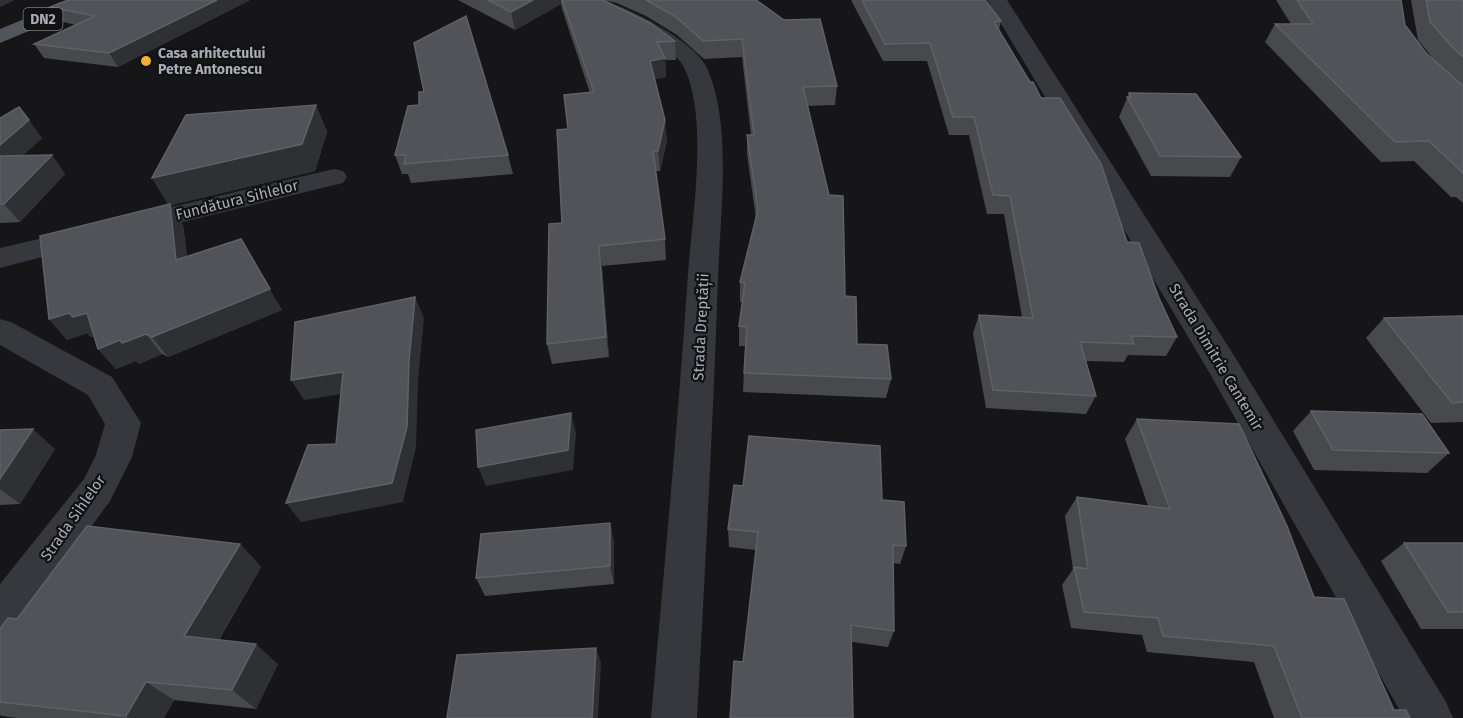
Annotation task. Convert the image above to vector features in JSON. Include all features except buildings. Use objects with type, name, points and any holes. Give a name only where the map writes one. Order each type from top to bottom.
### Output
[{"type":"main road","name":"DN2","points":[[0,37],[87,0]]},
{"type":"street","name":"Strada Dreptății","points":[[586,0],[661,37],[680,49],[694,63],[703,91],[709,144],[699,367],[674,718]]},
{"type":"street","name":"Strada Dimitrie Cantemir","points":[[997,0],[1221,363],[1430,718]]},
{"type":"street","name":"Fundătura Sihlelor","points":[[0,258],[334,177]]},
{"type":"street","name":"Strada Sihlelor","points":[[0,330],[100,386],[123,423],[114,458],[97,490],[0,617]]},
{"type":"place","name":"Casa arhitectului Petre Antonescu","points":[[146,61]]}]
